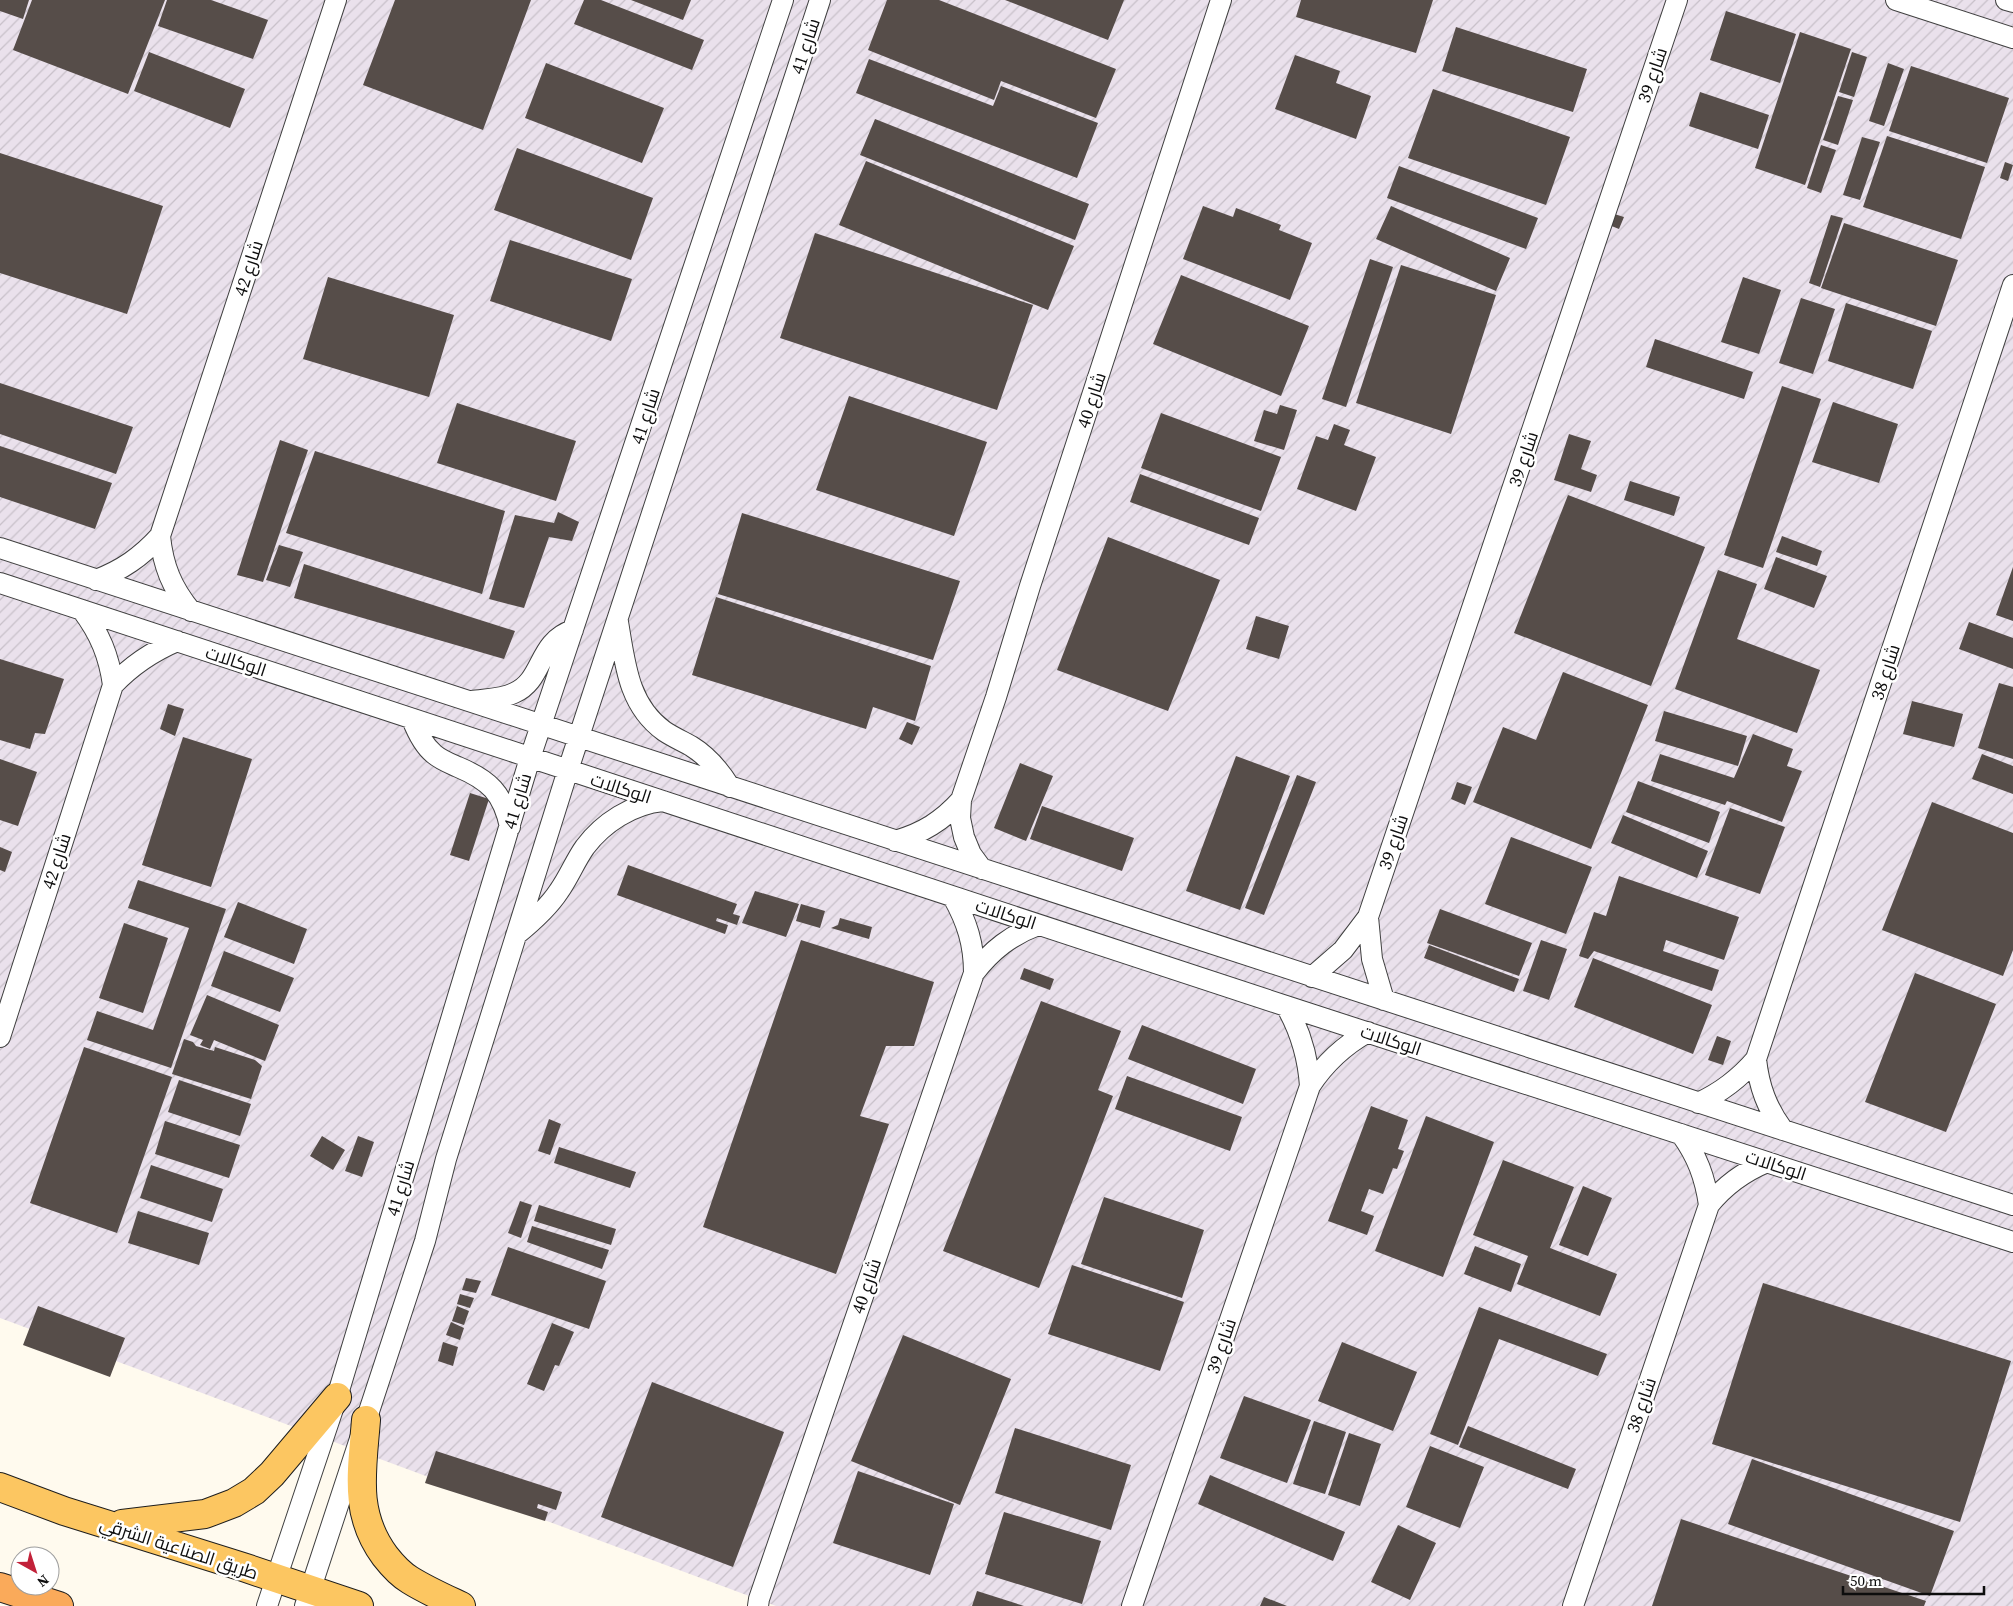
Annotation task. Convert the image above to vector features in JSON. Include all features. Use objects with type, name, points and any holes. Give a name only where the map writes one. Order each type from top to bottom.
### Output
[{"type":"highway","points":[[0,1587],[59,1606]]},
{"type":"main road","points":[[110,1525],[205,1514],[234,1503],[254,1491],[272,1474],[337,1397]]},
{"type":"main road","points":[[366,1420],[362,1474],[364,1512],[372,1535],[392,1565],[409,1580],[461,1606]]},
{"type":"main road","name":"طريق الصناعية الشرقي","points":[[0,1487],[64,1512],[276,1579],[308,1598],[359,1606]]},
{"type":"street","name":"شارع 42","points":[[96,580],[114,573],[131,563],[147,551],[160,536],[336,0]]},
{"type":"street","name":"شارع 41","points":[[267,1606],[337,1397],[530,758],[783,0]]},
{"type":"street","name":"شارع 41","points":[[308,1598],[425,1241],[446,1159],[568,770],[820,0]]},
{"type":"street","name":"شارع 40","points":[[982,869],[971,854],[964,837],[960,818],[961,800],[1221,0]]},
{"type":"street","name":"شارع 39","points":[[1312,977],[1343,950],[1368,917],[1677,0]]},
{"type":"street","points":[[1896,0],[2013,38]]},
{"type":"street","points":[[2006,0],[2013,2]]},
{"type":"street","name":"شارع 38","points":[[1698,1103],[1730,1086],[1756,1059],[2013,285]]},
{"type":"street","name":"شارع 42","points":[[160,536],[162,557],[168,576],[178,595],[191,611]]},
{"type":"street","name":"الوكالات","points":[[0,548],[467,702],[2013,1205]]},
{"type":"street","name":"الوكالات","points":[[0,583],[1038,925],[2013,1242]]},
{"type":"street","name":"شارع 42","points":[[0,1037],[113,685],[104,645],[94,626],[82,610]]},
{"type":"street","points":[[617,620],[629,683],[643,710],[665,731],[693,747],[707,758],[719,770],[730,787]]},
{"type":"street","points":[[467,702],[505,696],[521,690],[532,677],[548,647],[563,633],[573,630]]},
{"type":"street","name":"شارع 42","points":[[113,685],[141,658],[176,641]]},
{"type":"street","points":[[412,719],[424,744],[434,754],[445,762],[479,777],[495,790],[502,801],[510,827]]},
{"type":"street","name":"شارع 40","points":[[895,841],[914,836],[932,826],[948,815],[961,800]]},
{"type":"street","points":[[516,935],[546,908],[559,891],[586,846],[596,834],[622,814],[636,807],[651,802],[664,801]]},
{"type":"street","name":"شارع 40","points":[[953,897],[963,914],[970,933],[974,953],[974,973]]},
{"type":"street","name":"شارع 39","points":[[1368,917],[1372,960],[1384,1000]]},
{"type":"street","name":"شارع 40","points":[[759,1602],[974,973],[984,960],[1009,938],[1038,925]]},
{"type":"street","name":"شارع 39","points":[[1286,1006],[1301,1036],[1306,1053],[1310,1086]]},
{"type":"street","name":"شارع 39","points":[[1132,1606],[1310,1086],[1319,1073],[1341,1050],[1368,1032]]},
{"type":"street","name":"شارع 38","points":[[1756,1059],[1763,1097],[1783,1130]]},
{"type":"street","name":"شارع 38","points":[[1681,1134],[1701,1167],[1709,1205]]},
{"type":"street","name":"شارع 38","points":[[1573,1606],[1709,1205],[1720,1190],[1734,1179],[1750,1169],[1767,1162]]},
{"type":"shaded area","points":[[0,0],[2013,0],[2013,1606],[776,1606],[0,1318]]},
{"type":"building","points":[[0,0],[29,0],[23,19],[0,11]]},
{"type":"building","points":[[32,0],[165,0],[128,94],[13,50]]},
{"type":"building","points":[[167,0],[211,0],[268,20],[253,59],[158,26]]},
{"type":"building","points":[[395,0],[531,0],[483,130],[363,85]]},
{"type":"building","points":[[584,0],[601,0],[704,40],[692,70],[574,24]]},
{"type":"building","points":[[631,0],[691,0],[683,20]]},
{"type":"building","points":[[887,0],[939,0],[1116,69],[1096,118],[1001,81],[994,100],[868,50]]},
{"type":"building","points":[[1005,0],[1124,0],[1108,40]]},
{"type":"building","points":[[1301,0],[1433,0],[1416,53],[1296,17]]},
{"type":"building","points":[[1726,11],[1796,34],[1780,83],[1710,60]]},
{"type":"building","points":[[1456,27],[1587,69],[1573,112],[1442,71]]},
{"type":"building","points":[[1800,32],[1851,49],[1805,185],[1755,168]]},
{"type":"building","points":[[149,52],[245,89],[230,128],[134,91]]},
{"type":"building","points":[[1852,52],[1867,57],[1854,97],[1839,92]]},
{"type":"building","points":[[1295,55],[1340,71],[1336,83],[1371,96],[1356,139],[1275,109]]},
{"type":"building","points":[[869,59],[993,106],[1001,86],[1098,123],[1077,178],[856,93]]},
{"type":"building","points":[[546,63],[664,108],[642,163],[525,118]]},
{"type":"building","points":[[1888,63],[1904,69],[1884,126],[1869,121]]},
{"type":"building","points":[[1911,66],[2009,98],[1987,163],[1889,131]]},
{"type":"building","points":[[1433,89],[1570,137],[1546,205],[1408,158]]},
{"type":"building","points":[[1700,92],[1769,115],[1758,149],[1689,126]]},
{"type":"building","points":[[1838,96],[1853,100],[1838,145],[1823,140]]},
{"type":"building","points":[[875,119],[1089,204],[1075,240],[860,155]]},
{"type":"building","points":[[1887,136],[1985,167],[1961,239],[1863,207]]},
{"type":"building","points":[[1862,137],[1880,142],[1860,200],[1843,195]]},
{"type":"building","points":[[1821,145],[1836,150],[1821,193],[1807,188]]},
{"type":"building","points":[[517,148],[653,198],[631,260],[494,210]]},
{"type":"building","points":[[0,153],[163,206],[127,314],[0,273]]},
{"type":"building","points":[[866,161],[1074,246],[1048,310],[839,225]]},
{"type":"building","points":[[2005,162],[2013,165],[2008,181],[2000,178]]},
{"type":"building","points":[[1399,166],[1538,218],[1526,249],[1387,198]]},
{"type":"building","points":[[1203,206],[1233,217],[1236,208],[1281,225],[1279,230],[1312,243],[1290,300],[1183,259]]},
{"type":"building","points":[[1391,206],[1510,258],[1496,291],[1376,239]]},
{"type":"building","points":[[1611,213],[1624,217],[1619,229],[1609,225]]},
{"type":"building","points":[[1831,215],[1843,218],[1820,287],[1809,283]]},
{"type":"building","points":[[1844,223],[1958,260],[1936,326],[1821,288]]},
{"type":"building","points":[[815,233],[1033,305],[997,410],[780,338]]},
{"type":"building","points":[[510,240],[632,279],[611,341],[490,301]]},
{"type":"building","points":[[1370,259],[1393,267],[1346,407],[1322,399]]},
{"type":"building","points":[[1401,265],[1496,295],[1451,434],[1356,403]]},
{"type":"building","points":[[1181,275],[1309,326],[1281,396],[1153,344]]},
{"type":"building","points":[[328,277],[454,315],[429,397],[303,359]]},
{"type":"building","points":[[1743,277],[1781,290],[1759,354],[1721,342]]},
{"type":"building","points":[[1801,298],[1835,309],[1813,374],[1779,363]]},
{"type":"building","points":[[1846,303],[1932,331],[1913,389],[1828,361]]},
{"type":"building","points":[[1655,339],[1753,372],[1744,399],[1646,367]]},
{"type":"building","points":[[0,383],[133,427],[116,474],[0,434]]},
{"type":"building","points":[[1782,386],[1821,399],[1763,568],[1724,555]]},
{"type":"building","points":[[849,396],[987,442],[954,536],[816,490]]},
{"type":"building","points":[[1833,402],[1898,424],[1879,483],[1812,462]]},
{"type":"building","points":[[457,403],[576,441],[556,501],[437,463]]},
{"type":"building","points":[[1280,405],[1297,410],[1284,450],[1254,441],[1264,410],[1277,414]]},
{"type":"building","points":[[1161,413],[1281,457],[1261,511],[1141,468]]},
{"type":"building","points":[[1334,424],[1350,430],[1344,445],[1376,457],[1356,511],[1297,489],[1316,436],[1328,440]]},
{"type":"building","points":[[1569,434],[1591,441],[1581,469],[1597,475],[1591,492],[1554,480]]},
{"type":"building","points":[[280,440],[308,450],[263,582],[237,575]]},
{"type":"building","points":[[0,446],[112,483],[95,529],[0,497]]},
{"type":"building","points":[[315,451],[505,511],[482,594],[286,533]]},
{"type":"building","points":[[1140,474],[1259,518],[1249,545],[1130,502]]},
{"type":"building","points":[[1630,481],[1680,497],[1674,516],[1624,500]]},
{"type":"building","points":[[1568,495],[1705,547],[1651,686],[1514,633]]},
{"type":"building","points":[[558,512],[579,522],[572,541],[549,537],[524,608],[489,599],[515,515],[554,523]]},
{"type":"building","points":[[742,513],[960,581],[933,660],[718,594]]},
{"type":"building","points":[[1782,536],[1822,551],[1817,566],[1776,552]]},
{"type":"building","points":[[1108,537],[1220,580],[1168,711],[1057,670]]},
{"type":"building","points":[[279,545],[303,552],[290,587],[266,580]]},
{"type":"building","points":[[1776,557],[1827,576],[1814,608],[1764,589]]},
{"type":"building","points":[[304,564],[515,631],[504,659],[294,598]]},
{"type":"building","points":[[2013,567],[2013,621],[1996,615]]},
{"type":"building","points":[[1718,570],[1757,584],[1737,639],[1820,670],[1797,733],[1675,689]]},
{"type":"building","points":[[716,597],[931,666],[915,721],[873,707],[866,729],[692,675]]},
{"type":"building","points":[[1256,616],[1289,626],[1279,659],[1246,649]]},
{"type":"building","points":[[1969,622],[2013,638],[2013,669],[1959,649]]},
{"type":"building","points":[[0,659],[64,679],[45,734],[35,733],[30,749],[0,740]]},
{"type":"building","points":[[1563,672],[1648,705],[1591,849],[1473,802],[1503,727],[1536,740]]},
{"type":"building","points":[[1999,683],[2013,687],[2013,759],[1978,748]]},
{"type":"building","points":[[1912,701],[1963,714],[1954,747],[1903,734]]},
{"type":"building","points":[[168,704],[184,709],[175,736],[160,729]]},
{"type":"building","points":[[1664,711],[1747,736],[1738,766],[1655,741]]},
{"type":"building","points":[[907,722],[920,727],[912,745],[899,739]]},
{"type":"building","points":[[1753,734],[1793,749],[1787,766],[1802,771],[1782,822],[1727,801],[1725,805],[1651,781],[1660,754],[1734,778]]},
{"type":"building","points":[[183,737],[252,759],[211,887],[142,865]]},
{"type":"building","points":[[1982,754],[2013,766],[2013,794],[1972,779]]},
{"type":"building","points":[[1236,756],[1290,776],[1240,910],[1186,891]]},
{"type":"building","points":[[0,759],[37,772],[18,826],[0,820]]},
{"type":"building","points":[[1020,763],[1053,776],[1026,841],[994,828]]},
{"type":"building","points":[[1297,775],[1316,782],[1264,915],[1245,908]]},
{"type":"building","points":[[1638,781],[1720,812],[1709,843],[1626,812]]},
{"type":"building","points":[[1457,782],[1472,787],[1465,805],[1451,799]]},
{"type":"building","points":[[470,793],[489,799],[469,861],[450,855]]},
{"type":"building","points":[[1932,802],[2013,833],[2013,950],[2003,976],[1882,930]]},
{"type":"building","points":[[1042,806],[1134,838],[1122,871],[1030,839]]},
{"type":"building","points":[[1730,808],[1785,827],[1760,894],[1705,875]]},
{"type":"building","points":[[1623,815],[1708,851],[1697,878],[1611,843]]},
{"type":"building","points":[[1511,837],[1592,867],[1566,934],[1485,904]]},
{"type":"building","points":[[0,847],[12,852],[5,872],[0,870]]},
{"type":"building","points":[[628,865],[737,904],[733,914],[740,916],[737,925],[717,918],[716,921],[728,925],[725,934],[617,895]]},
{"type":"building","points":[[1619,876],[1739,917],[1724,960],[1666,940],[1663,951],[1719,970],[1712,991],[1594,951],[1588,959],[1579,956],[1594,912],[1606,916]]},
{"type":"building","points":[[138,880],[226,909],[171,1068],[87,1040],[97,1011],[153,1030],[189,928],[128,908]]},
{"type":"building","points":[[755,891],[799,904],[786,937],[742,923]]},
{"type":"building","points":[[238,902],[307,929],[294,964],[224,937]]},
{"type":"building","points":[[801,904],[825,911],[820,928],[796,921]]},
{"type":"building","points":[[1440,909],[1532,943],[1519,976],[1427,943]]},
{"type":"building","points":[[840,918],[872,927],[869,939],[831,928],[838,925]]},
{"type":"building","points":[[124,923],[168,938],[143,1013],[99,998]]},
{"type":"building","points":[[801,940],[934,982],[914,1046],[886,1046],[860,1116],[889,1124],[836,1274],[703,1227]]},
{"type":"building","points":[[1541,940],[1567,949],[1549,1000],[1523,991]]},
{"type":"building","points":[[1429,945],[1519,979],[1514,992],[1424,958]]},
{"type":"building","points":[[224,951],[294,978],[280,1012],[211,986]]},
{"type":"building","points":[[1593,958],[1712,1005],[1693,1054],[1574,1007]]},
{"type":"building","points":[[1024,968],[1054,979],[1050,990],[1020,979]]},
{"type":"building","points":[[1915,973],[1996,1004],[1946,1132],[1865,1102]]},
{"type":"building","points":[[207,995],[279,1025],[265,1061],[214,1040],[210,1049],[200,1045],[203,1040],[190,1035]]},
{"type":"building","points":[[1041,1001],[1121,1031],[1098,1090],[1113,1096],[1039,1288],[943,1251]]},
{"type":"building","points":[[1142,1025],[1256,1069],[1243,1104],[1128,1059]]},
{"type":"building","points":[[1717,1036],[1731,1041],[1723,1065],[1708,1060]]},
{"type":"building","points":[[184,1039],[193,1042],[196,1046],[214,1051],[215,1047],[255,1060],[262,1066],[251,1099],[172,1074]]},
{"type":"building","points":[[84,1047],[172,1077],[117,1233],[30,1203]]},
{"type":"building","points":[[1127,1076],[1242,1117],[1230,1151],[1115,1109]]},
{"type":"building","points":[[179,1080],[251,1104],[240,1136],[168,1112]]},
{"type":"building","points":[[1371,1106],[1408,1120],[1398,1149],[1404,1151],[1397,1169],[1393,1168],[1383,1194],[1369,1189],[1361,1211],[1374,1216],[1367,1235],[1328,1221]]},
{"type":"building","points":[[1426,1116],[1494,1142],[1443,1277],[1375,1251]]},
{"type":"building","points":[[549,1119],[561,1124],[550,1155],[538,1151]]},
{"type":"building","points":[[165,1121],[240,1145],[229,1178],[155,1154]]},
{"type":"building","points":[[322,1136],[345,1150],[333,1170],[310,1156]]},
{"type":"building","points":[[358,1136],[374,1142],[362,1177],[345,1171]]},
{"type":"building","points":[[559,1147],[636,1172],[630,1188],[554,1163]]},
{"type":"building","points":[[1503,1160],[1574,1187],[1550,1248],[1617,1274],[1600,1316],[1517,1284],[1528,1256],[1473,1235]]},
{"type":"building","points":[[151,1165],[223,1189],[212,1222],[140,1198]]},
{"type":"building","points":[[1583,1186],[1612,1198],[1588,1256],[1559,1245]]},
{"type":"building","points":[[1104,1197],[1204,1230],[1182,1298],[1081,1264]]},
{"type":"building","points":[[520,1201],[532,1205],[521,1238],[508,1233]]},
{"type":"building","points":[[539,1205],[616,1229],[611,1245],[534,1221]]},
{"type":"building","points":[[138,1211],[209,1233],[199,1265],[128,1243]]},
{"type":"building","points":[[532,1226],[609,1250],[602,1269],[527,1242]]},
{"type":"building","points":[[1475,1246],[1521,1264],[1511,1292],[1464,1274]]},
{"type":"building","points":[[508,1247],[606,1281],[589,1329],[491,1295]]},
{"type":"building","points":[[1072,1265],[1184,1302],[1160,1371],[1048,1334]]},
{"type":"building","points":[[466,1278],[481,1281],[476,1293],[462,1290]]},
{"type":"building","points":[[1763,1283],[2011,1361],[1960,1522],[1712,1444]]},
{"type":"building","points":[[460,1294],[474,1298],[470,1308],[457,1304]]},
{"type":"building","points":[[38,1306],[125,1338],[110,1377],[23,1345]]},
{"type":"building","points":[[457,1306],[469,1311],[464,1325],[452,1321]]},
{"type":"building","points":[[1479,1307],[1607,1354],[1598,1376],[1499,1339],[1458,1445],[1430,1434]]},
{"type":"building","points":[[451,1322],[464,1328],[460,1340],[446,1335]]},
{"type":"building","points":[[552,1323],[574,1332],[559,1366],[555,1365],[544,1391],[527,1384]]},
{"type":"building","points":[[903,1335],[1011,1379],[960,1505],[851,1461]]},
{"type":"building","points":[[443,1342],[458,1347],[453,1366],[438,1361]]},
{"type":"building","points":[[1342,1342],[1417,1372],[1393,1431],[1318,1401]]},
{"type":"building","points":[[652,1382],[784,1432],[733,1567],[601,1517]]},
{"type":"building","points":[[1244,1396],[1311,1420],[1287,1483],[1220,1458]]},
{"type":"building","points":[[1314,1421],[1346,1432],[1325,1494],[1293,1484]]},
{"type":"building","points":[[1468,1426],[1576,1469],[1568,1489],[1459,1447]]},
{"type":"building","points":[[1015,1428],[1131,1465],[1111,1530],[995,1493]]},
{"type":"building","points":[[1349,1433],[1381,1444],[1360,1506],[1328,1495]]},
{"type":"building","points":[[1430,1446],[1484,1467],[1460,1528],[1406,1507]]},
{"type":"building","points":[[436,1451],[562,1492],[556,1510],[538,1504],[537,1508],[548,1512],[545,1521],[425,1483]]},
{"type":"building","points":[[1752,1459],[1954,1531],[1930,1596],[1728,1524]]},
{"type":"building","points":[[858,1471],[954,1504],[930,1575],[833,1543]]},
{"type":"building","points":[[1210,1475],[1345,1532],[1333,1561],[1198,1504]]},
{"type":"building","points":[[1004,1512],[1101,1541],[1082,1604],[985,1574]]},
{"type":"building","points":[[1681,1519],[1926,1601],[1924,1606],[1652,1606]]},
{"type":"building","points":[[1398,1525],[1436,1543],[1410,1600],[1371,1582]]},
{"type":"building","points":[[977,1591],[1024,1606],[972,1606]]},
{"type":"building","points":[[1264,1597],[1287,1606],[1260,1606]]}]
